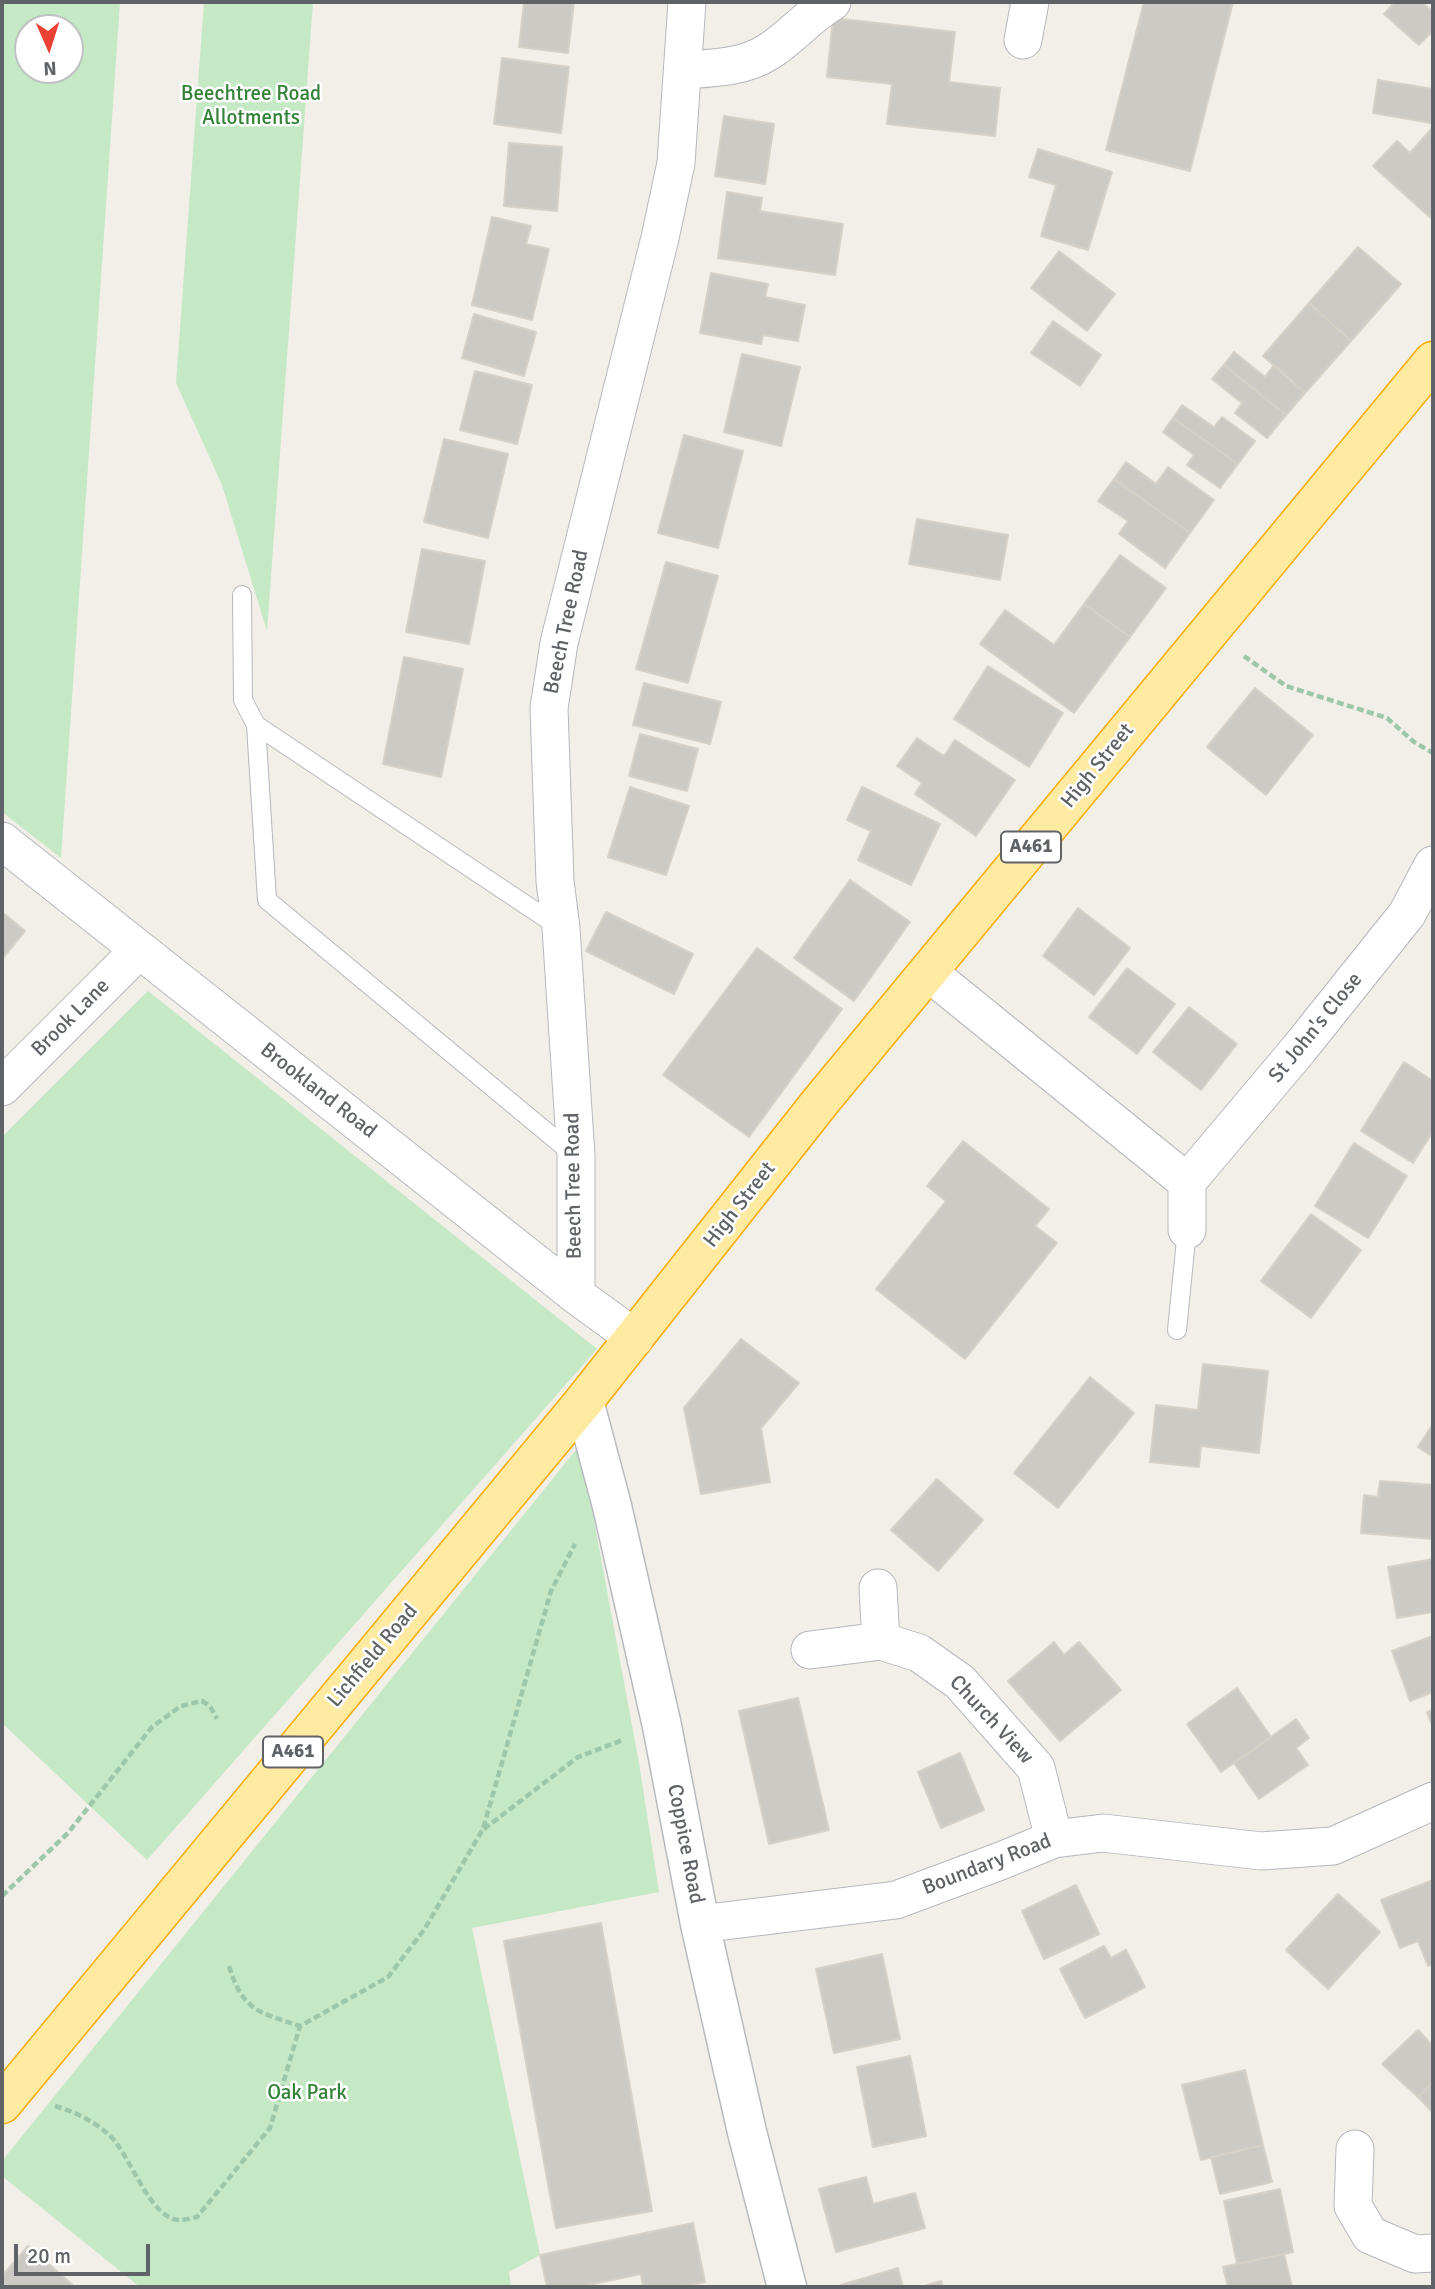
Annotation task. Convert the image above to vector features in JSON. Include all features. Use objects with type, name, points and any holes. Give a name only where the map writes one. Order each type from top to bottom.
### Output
[{"type":"highway","name":"High Street","points":[[635,1338],[813,1112],[1433,361]]},
{"type":"highway","name":"Lichfield Road","points":[[6,2099],[635,1338]]},
{"type":"main road","name":"Coppice Road","points":[[584,1401],[612,1506],[662,1726],[700,1924],[747,2132],[787,2287]]},
{"type":"street","name":"Beech Tree Road","points":[[576,1295],[576,1156],[561,929],[555,881],[549,708],[558,643],[660,238],[676,163],[687,2]]},
{"type":"street","points":[[684,70],[732,66],[767,53],[815,12],[832,2]]},
{"type":"street","points":[[1023,40],[1030,2]]},
{"type":"street","name":"Brookland Road","points":[[2,841],[576,1295],[635,1338]]},
{"type":"street","name":"St John's Close","points":[[1187,1182],[1300,1049],[1407,914],[1433,865]]},
{"type":"street","name":"Brook Lane","points":[[2,1087],[139,950]]},
{"type":"street","points":[[928,972],[1187,1182],[1187,1230]]},
{"type":"street","points":[[878,1588],[881,1641]]},
{"type":"street","name":"Church View","points":[[810,1650],[881,1641],[919,1653],[960,1682],[1036,1768],[1054,1839]]},
{"type":"street","name":"Boundary Road","points":[[700,1924],[896,1900],[1054,1839],[1102,1833],[1261,1851],[1333,1846],[1433,1801]]},
{"type":"street","points":[[1355,2149],[1353,2206],[1370,2235],[1415,2254],[1433,2253]]},
{"type":"lane","points":[[242,594],[243,700],[256,725],[267,900],[576,1156]]},
{"type":"lane","points":[[256,725],[561,929]]},
{"type":"lane","points":[[1177,1330],[1187,1230]]},
{"type":"path","points":[[1208,631],[1286,686],[1387,718],[1413,743],[1433,753]]},
{"type":"path","points":[[6,2099],[71,2110],[110,2135],[149,2195],[165,2214],[179,2221],[197,2217],[270,2128],[300,2025],[388,1977],[424,1930],[483,1829],[551,1591],[569,1553],[580,1537],[612,1506]]},
{"type":"path","points":[[2,1896],[68,1833],[152,1727],[181,1706],[202,1701],[210,1706],[217,1719]]},
{"type":"path","points":[[483,1829],[578,1756],[662,1726]]},
{"type":"path","points":[[229,1966],[236,1988],[254,2010],[300,2025]]},
{"type":"green space","points":[[2,2],[120,2],[61,858],[2,812]]},
{"type":"green space","name":"Beechtree Road Allotments","points":[[204,2],[313,2],[267,631],[222,485],[176,383]]},
{"type":"green space","points":[[148,991],[597,1349],[147,1860],[2,1723],[2,1137]]},
{"type":"green space","name":"Oak Park","points":[[580,1445],[639,1763],[659,1892],[472,1928],[540,2255],[509,2272],[511,2287],[140,2287],[2,2176],[2,2161]]},
{"type":"building","points":[[524,2],[574,2],[568,53],[519,47]]},
{"type":"building","points":[[1144,2],[1233,2],[1190,171],[1106,150]]},
{"type":"building","points":[[1395,2],[1422,2],[1433,12],[1433,30],[1419,45],[1384,14]]},
{"type":"building","points":[[833,18],[955,32],[949,82],[1000,88],[995,136],[887,124],[892,84],[827,77]]},
{"type":"building","points":[[502,58],[569,67],[561,133],[494,124]]},
{"type":"building","points":[[1378,80],[1433,89],[1431,123],[1373,113]]},
{"type":"building","points":[[724,116],[774,124],[765,184],[715,176]]},
{"type":"building","points":[[1433,127],[1433,220],[1373,166],[1397,141],[1410,153]]},
{"type":"building","points":[[509,143],[562,147],[557,211],[504,206]]},
{"type":"building","points":[[1038,149],[1112,172],[1088,250],[1041,236],[1056,185],[1029,177]]},
{"type":"building","points":[[727,192],[762,198],[760,211],[843,224],[835,275],[718,258]]},
{"type":"building","points":[[492,217],[531,226],[526,244],[549,249],[532,320],[472,305]]},
{"type":"building","points":[[1358,247],[1401,284],[1351,341],[1309,303]]},
{"type":"building","points":[[1059,251],[1115,294],[1087,331],[1031,288]]},
{"type":"building","points":[[711,273],[768,284],[765,297],[805,305],[798,341],[763,335],[761,344],[700,333]]},
{"type":"building","points":[[1309,303],[1351,341],[1305,393],[1263,356]]},
{"type":"building","points":[[474,314],[536,332],[524,376],[462,358]]},
{"type":"building","points":[[1053,321],[1101,355],[1080,386],[1031,353]]},
{"type":"building","points":[[1234,352],[1265,377],[1274,365],[1305,393],[1286,415],[1224,365]]},
{"type":"building","points":[[742,354],[800,367],[781,446],[724,432]]},
{"type":"building","points":[[1224,365],[1286,415],[1267,438],[1235,413],[1242,403],[1212,379]]},
{"type":"building","points":[[475,371],[532,385],[517,444],[460,430]]},
{"type":"building","points":[[1182,405],[1214,427],[1222,417],[1255,441],[1238,464],[1173,418]]},
{"type":"building","points":[[1173,418],[1238,464],[1220,488],[1187,465],[1194,455],[1163,432]]},
{"type":"building","points":[[684,435],[743,451],[718,548],[658,533]]},
{"type":"building","points":[[444,439],[508,454],[488,538],[424,522]]},
{"type":"building","points":[[1126,462],[1156,484],[1168,467],[1214,500],[1190,533],[1114,479]]},
{"type":"building","points":[[1114,479],[1190,533],[1165,568],[1119,534],[1128,521],[1098,501]]},
{"type":"building","points":[[917,519],[1008,535],[1000,580],[909,564]]},
{"type":"building","points":[[422,549],[485,561],[469,644],[406,632]]},
{"type":"building","points":[[1120,555],[1166,588],[1130,637],[1084,604]]},
{"type":"building","points":[[666,562],[718,576],[688,683],[636,669]]},
{"type":"building","points":[[1084,604],[1130,637],[1074,713],[980,644],[1005,610],[1054,645]]},
{"type":"building","points":[[404,657],[463,669],[441,777],[383,764]]},
{"type":"building","points":[[988,666],[1063,713],[1029,767],[954,719]]},
{"type":"building","points":[[644,683],[721,702],[710,744],[633,725]]},
{"type":"building","points":[[1255,688],[1313,735],[1266,795],[1207,747]]},
{"type":"building","points":[[640,734],[698,749],[687,791],[629,776]]},
{"type":"building","points":[[917,738],[944,756],[955,740],[1015,780],[976,836],[915,794],[922,783],[897,766]]},
{"type":"building","points":[[630,787],[689,806],[666,875],[608,857]]},
{"type":"building","points":[[862,787],[940,824],[911,885],[858,860],[871,831],[847,820]]},
{"type":"building","points":[[850,880],[910,922],[854,1001],[794,958]]},
{"type":"building","points":[[1078,908],[1130,948],[1094,995],[1043,956]]},
{"type":"building","points":[[2,912],[25,931],[2,959]]},
{"type":"building","points":[[606,912],[693,954],[674,994],[586,951]]},
{"type":"building","points":[[757,948],[842,1009],[749,1137],[663,1075]]},
{"type":"building","points":[[1127,968],[1175,1004],[1137,1054],[1089,1017]]},
{"type":"building","points":[[1189,1007],[1237,1044],[1201,1090],[1153,1052]]},
{"type":"building","points":[[1404,1062],[1433,1081],[1433,1131],[1413,1163],[1361,1131]]},
{"type":"building","points":[[963,1141],[1049,1209],[1035,1226],[1057,1243],[965,1359],[876,1289],[946,1201],[927,1186]]},
{"type":"building","points":[[1354,1143],[1407,1176],[1368,1238],[1315,1206]]},
{"type":"building","points":[[1311,1214],[1361,1250],[1311,1318],[1261,1281]]},
{"type":"building","points":[[741,1339],[799,1383],[761,1428],[770,1482],[701,1494],[684,1408]]},
{"type":"building","points":[[1203,1364],[1268,1371],[1259,1453],[1201,1446],[1199,1467],[1150,1462],[1156,1405],[1198,1410]]},
{"type":"building","points":[[1090,1377],[1134,1413],[1058,1508],[1014,1473]]},
{"type":"building","points":[[1433,1424],[1433,1457],[1418,1447]]},
{"type":"building","points":[[937,1479],[983,1520],[938,1571],[891,1530]]},
{"type":"building","points":[[1380,1481],[1433,1485],[1433,1539],[1361,1533],[1364,1495],[1378,1497]]},
{"type":"building","points":[[1433,1559],[1433,1612],[1397,1618],[1388,1567]]},
{"type":"building","points":[[1433,1636],[1433,1692],[1410,1701],[1392,1651]]},
{"type":"building","points":[[1054,1642],[1064,1655],[1079,1642],[1121,1690],[1060,1741],[1008,1681]]},
{"type":"building","points":[[1237,1688],[1271,1737],[1221,1772],[1187,1724]]},
{"type":"building","points":[[798,1698],[829,1830],[769,1844],[739,1711]]},
{"type":"building","points":[[1433,1710],[1433,1728],[1427,1712]]},
{"type":"building","points":[[1296,1719],[1309,1738],[1296,1748],[1308,1765],[1259,1799],[1234,1763]]},
{"type":"building","points":[[960,1753],[984,1810],[941,1828],[918,1772]]},
{"type":"building","points":[[1433,1880],[1433,1964],[1428,1966],[1418,1941],[1400,1948],[1381,1900]]},
{"type":"building","points":[[1076,1885],[1099,1934],[1044,1959],[1022,1911]]},
{"type":"building","points":[[1338,1894],[1380,1932],[1328,1989],[1286,1950]]},
{"type":"building","points":[[601,1923],[652,2211],[556,2228],[504,1941]]},
{"type":"building","points":[[1104,1946],[1111,1958],[1126,1950],[1145,1987],[1085,2018],[1060,1969]]},
{"type":"building","points":[[882,1954],[900,2039],[834,2053],[816,1969]]},
{"type":"building","points":[[1418,2030],[1433,2046],[1433,2082],[1418,2097],[1382,2064]]},
{"type":"building","points":[[910,2056],[926,2136],[873,2147],[857,2067]]},
{"type":"building","points":[[1245,2070],[1263,2145],[1201,2160],[1182,2085]]},
{"type":"building","points":[[1433,2082],[1433,2113],[1418,2097]]},
{"type":"building","points":[[1263,2145],[1272,2182],[1220,2194],[1211,2157]]},
{"type":"building","points":[[866,2177],[873,2204],[915,2193],[925,2228],[836,2252],[819,2189]]},
{"type":"building","points":[[1280,2189],[1293,2252],[1237,2264],[1224,2201]]},
{"type":"building","points":[[693,2223],[705,2282],[681,2287],[643,2287],[641,2274],[579,2287],[547,2287],[540,2255]]},
{"type":"building","points":[[28,2246],[75,2287],[2,2287],[2,2276]]},
{"type":"building","points":[[1284,2254],[1292,2287],[1228,2287],[1223,2267]]},
{"type":"building","points":[[898,2268],[903,2287],[841,2287],[841,2285]]},
{"type":"building","points":[[941,2281],[943,2287],[921,2287]]}]
